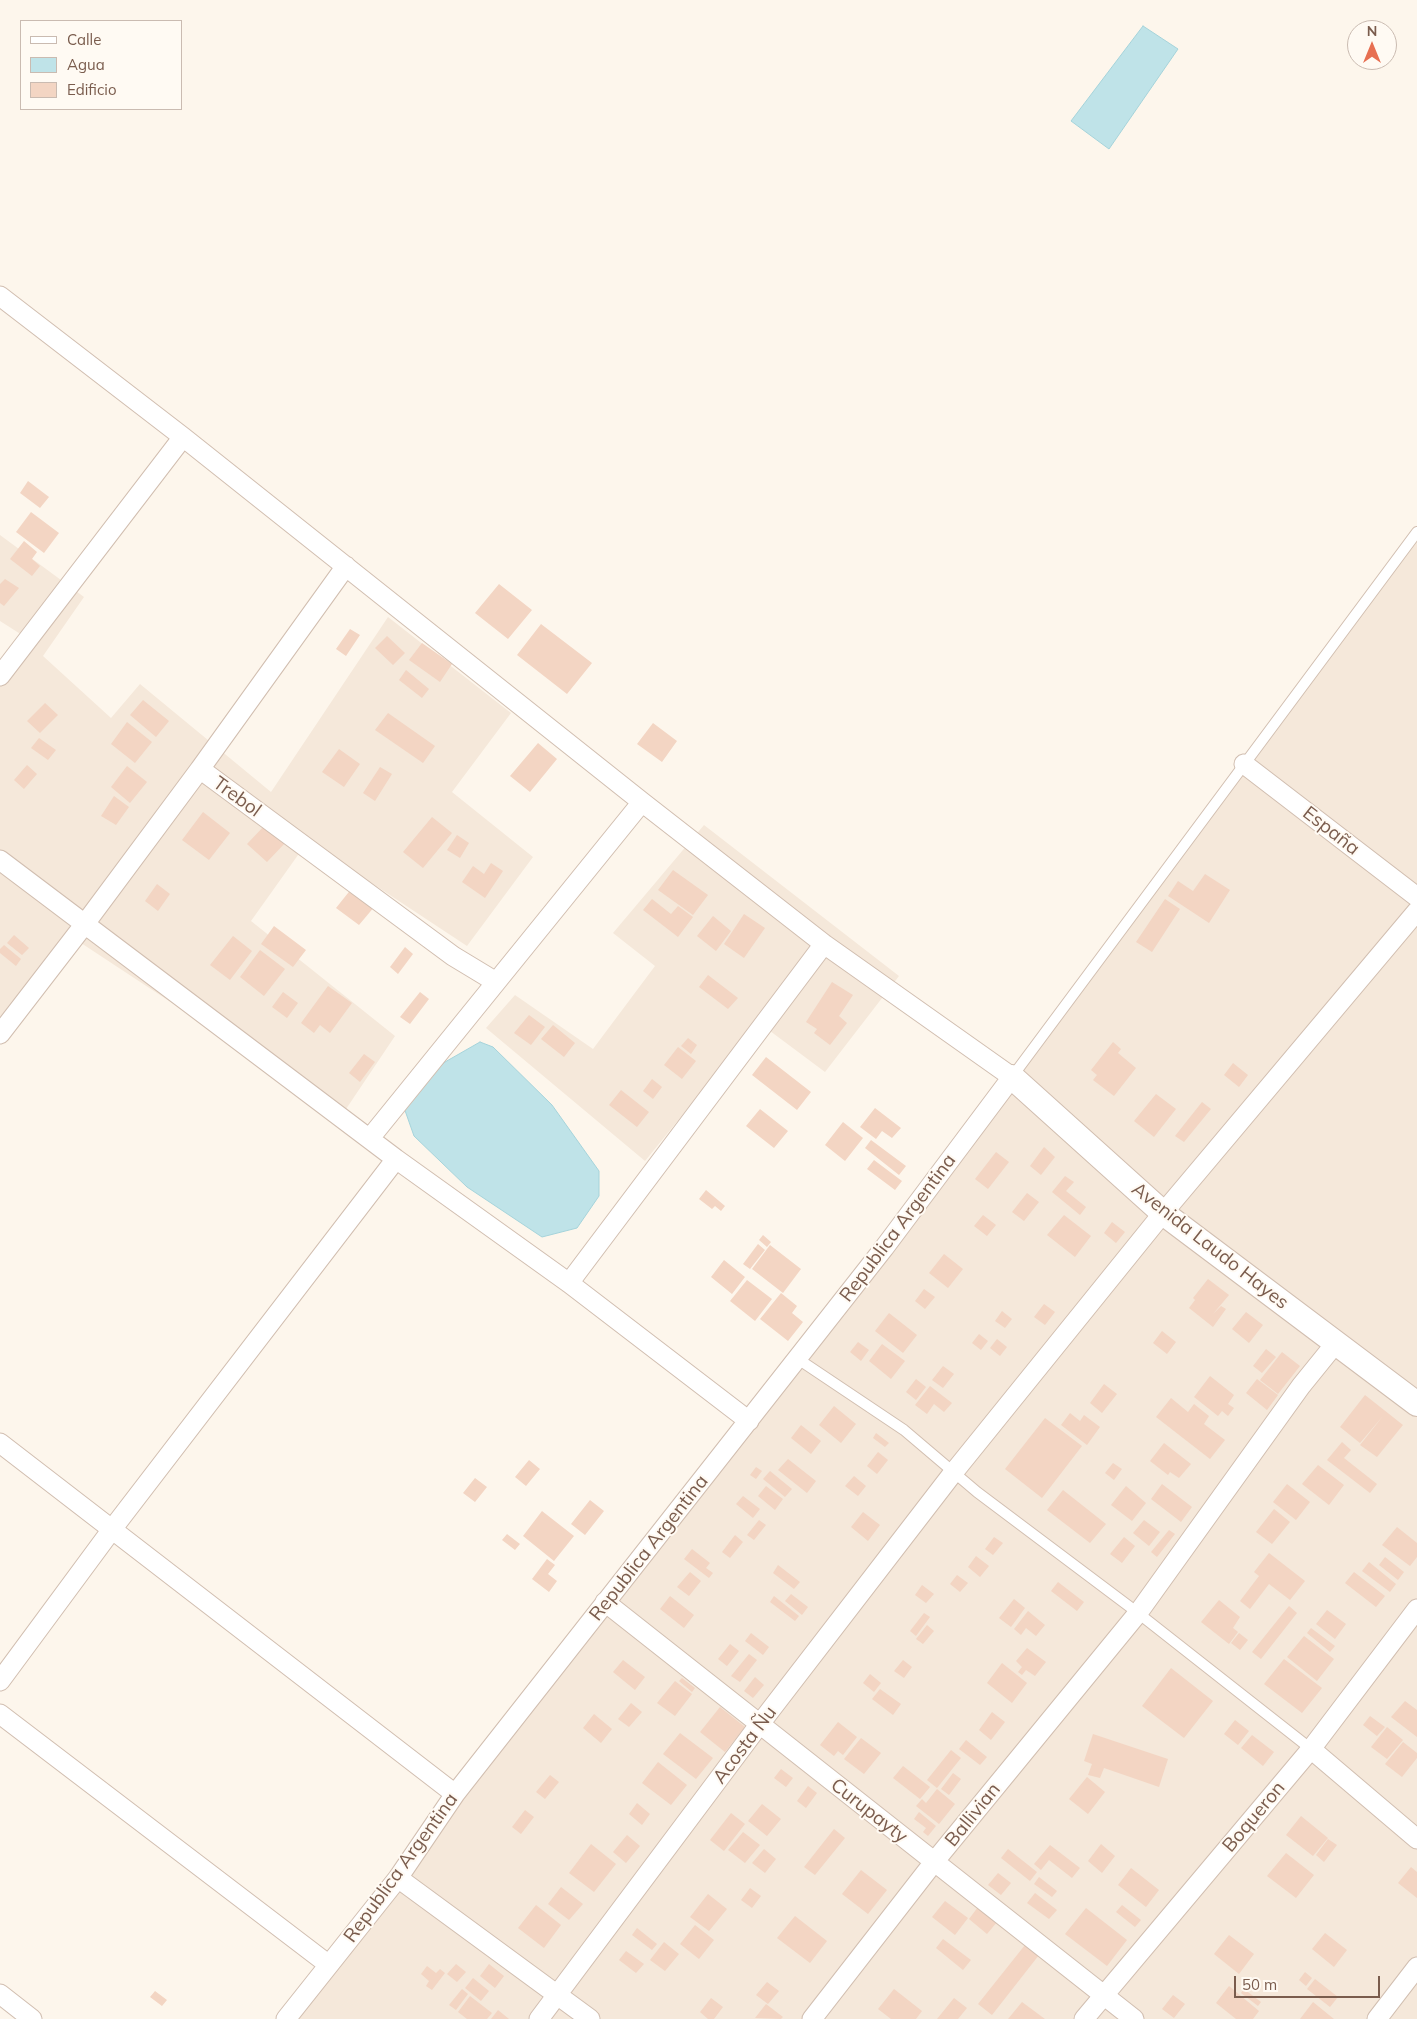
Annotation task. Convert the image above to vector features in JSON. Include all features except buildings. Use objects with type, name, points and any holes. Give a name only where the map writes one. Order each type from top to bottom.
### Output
[{"type":"street","points":[[3,304],[183,437],[642,802],[824,944],[1012,1077]]},
{"type":"street","points":[[0,676],[183,437]]},
{"type":"street","points":[[200,769],[346,566]]},
{"type":"street","name":"España","points":[[1244,764],[1417,897]]},
{"type":"street","name":"Trebol","points":[[0,1034],[200,769],[453,956],[496,982]]},
{"type":"street","points":[[370,1138],[642,802]]},
{"type":"street","points":[[0,860],[396,1159],[568,1283],[749,1421]]},
{"type":"street","name":"Acosta Ñu","points":[[539,2019],[759,1725],[953,1473],[1163,1214],[1417,911]]},
{"type":"street","points":[[568,1283],[824,944]]},
{"type":"street","name":"Avenida Laudo Hayes","points":[[1012,1077],[1163,1214],[1417,1404]]},
{"type":"street","name":"Republica Argentina","points":[[286,2019],[398,1878],[455,1794],[798,1359],[1012,1077]]},
{"type":"street","points":[[0,1681],[113,1528],[396,1159]]},
{"type":"street","name":"Ballivian","points":[[812,2019],[934,1862],[1138,1613],[1301,1386],[1335,1344]]},
{"type":"street","points":[[0,1443],[113,1528],[455,1794]]},
{"type":"street","name":"Curupayty","points":[[605,1602],[1134,2019]]},
{"type":"street","name":"Boqueron","points":[[1084,2019],[1103,1994],[1311,1749],[1417,1609]]},
{"type":"street","points":[[0,1714],[329,1965]]},
{"type":"street","points":[[1311,1749],[1417,1839]]},
{"type":"street","points":[[398,1878],[590,2019]]},
{"type":"street","points":[[1377,2019],[1417,1967]]},
{"type":"street","points":[[0,1994],[32,2019]]},
{"type":"lane","points":[[1012,1077],[1417,532]]},
{"type":"lane","points":[[798,1359],[904,1430],[953,1473],[1138,1613],[1311,1749]]},
{"type":"shaded area","points":[[1417,531],[1417,2019],[294,2019],[749,1421]]},
{"type":"shaded area","points":[[0,535],[84,597],[43,656],[111,718],[140,684],[271,792],[388,617],[511,713],[452,792],[533,857],[467,946],[308,841],[251,921],[395,1036],[342,1115],[78,941],[0,1041],[0,686],[33,642],[0,621]]},
{"type":"shaded area","points":[[704,825],[899,976],[825,1072],[758,1022],[645,1161],[486,1028],[515,995],[593,1049],[655,966],[613,933]]},
{"type":"water","points":[[1143,26],[1178,49],[1109,149],[1071,121]]},
{"type":"water","points":[[480,1042],[493,1047],[552,1105],[599,1171],[599,1196],[577,1228],[542,1237],[467,1187],[414,1136],[402,1102],[445,1062]]}]
